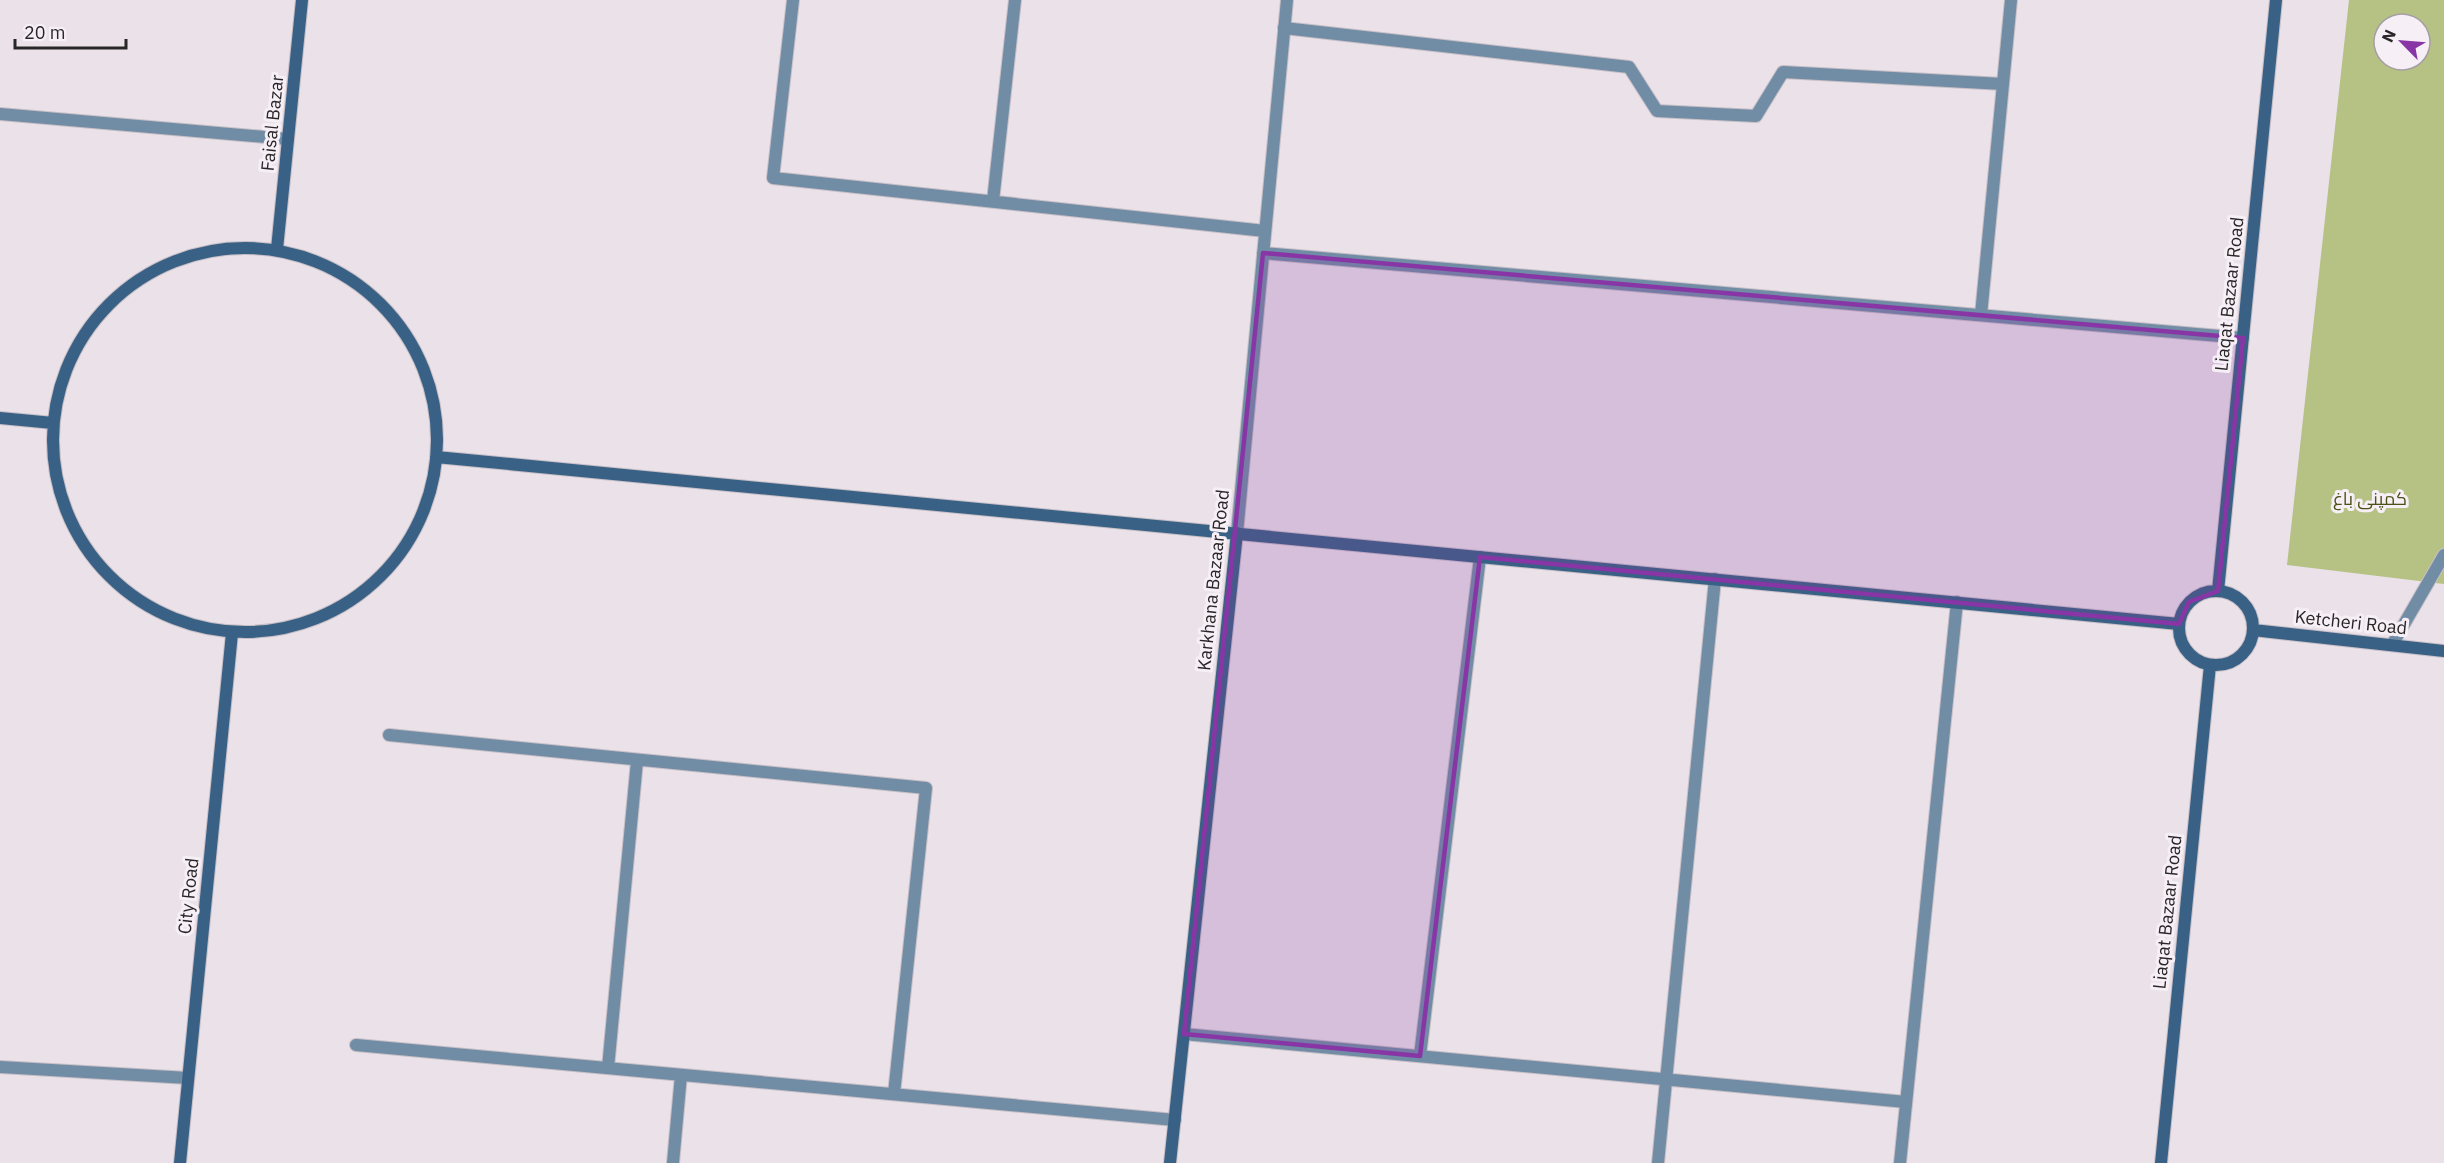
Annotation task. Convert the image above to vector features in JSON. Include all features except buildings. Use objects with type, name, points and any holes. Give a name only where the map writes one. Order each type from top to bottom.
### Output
[{"type":"main road","name":"Faisal Bazar","points":[[277,249],[302,0]]},
{"type":"main road","name":"Liaqat Bazaar Road","points":[[2218,591],[2276,0]]},
{"type":"main road","points":[[213,249],[277,249],[332,267],[378,300],[413,346],[433,399],[436,457],[422,514],[391,565],[346,604],[291,627],[232,633],[172,620],[120,588],[80,541],[57,484],[52,423],[68,362],[104,308],[153,269],[213,249]]},
{"type":"main road","points":[[0,418],[52,423]]},
{"type":"main road","points":[[436,457],[2179,624]]},
{"type":"main road","name":"Karkhana Bazaar Road","points":[[1170,1163],[1237,533]]},
{"type":"main road","points":[[2218,591],[2234,595],[2244,603],[2250,612],[2253,630],[2250,645],[2241,656],[2225,664],[2210,665],[2190,655],[2184,646],[2179,624],[2189,602],[2199,595],[2218,591]]},
{"type":"main road","name":"Ketcheri Road","points":[[2253,630],[2444,651]]},
{"type":"main road","name":"City Road","points":[[180,1163],[232,633]]},
{"type":"main road","name":"Liaqat Bazaar Road","points":[[2160,1163],[2210,665]]},
{"type":"street","points":[[793,0],[773,178],[1265,231]]},
{"type":"street","points":[[993,201],[1015,0]]},
{"type":"street","name":"Karkhana Bazaar Road","points":[[1237,533],[1287,0]]},
{"type":"street","points":[[1981,315],[2011,0]]},
{"type":"street","points":[[1284,28],[1629,67],[1657,111],[1756,116],[1783,72],[2003,84]]},
{"type":"street","points":[[0,114],[288,139]]},
{"type":"street","points":[[1263,253],[2243,338]]},
{"type":"street","points":[[2392,645],[2444,555]]},
{"type":"street","points":[[1420,1056],[1480,556]]},
{"type":"street","points":[[1658,1163],[1716,579]]},
{"type":"street","points":[[1900,1163],[1957,602]]},
{"type":"street","points":[[389,735],[926,788],[894,1094]]},
{"type":"street","points":[[608,1068],[637,760]]},
{"type":"street","points":[[1184,1034],[1906,1102]]},
{"type":"street","points":[[356,1045],[1175,1120]]},
{"type":"street","points":[[0,1067],[188,1078]]},
{"type":"street","points":[[673,1163],[681,1075]]},
{"type":"highlighted area","points":[[1263,253],[2243,338],[2218,591],[2189,602],[2179,624],[1480,557],[1420,1056],[1184,1034]]},
{"type":"green space","name":"کمپنی باغ","points":[[2349,0],[2444,0],[2444,584],[2287,565]]}]
